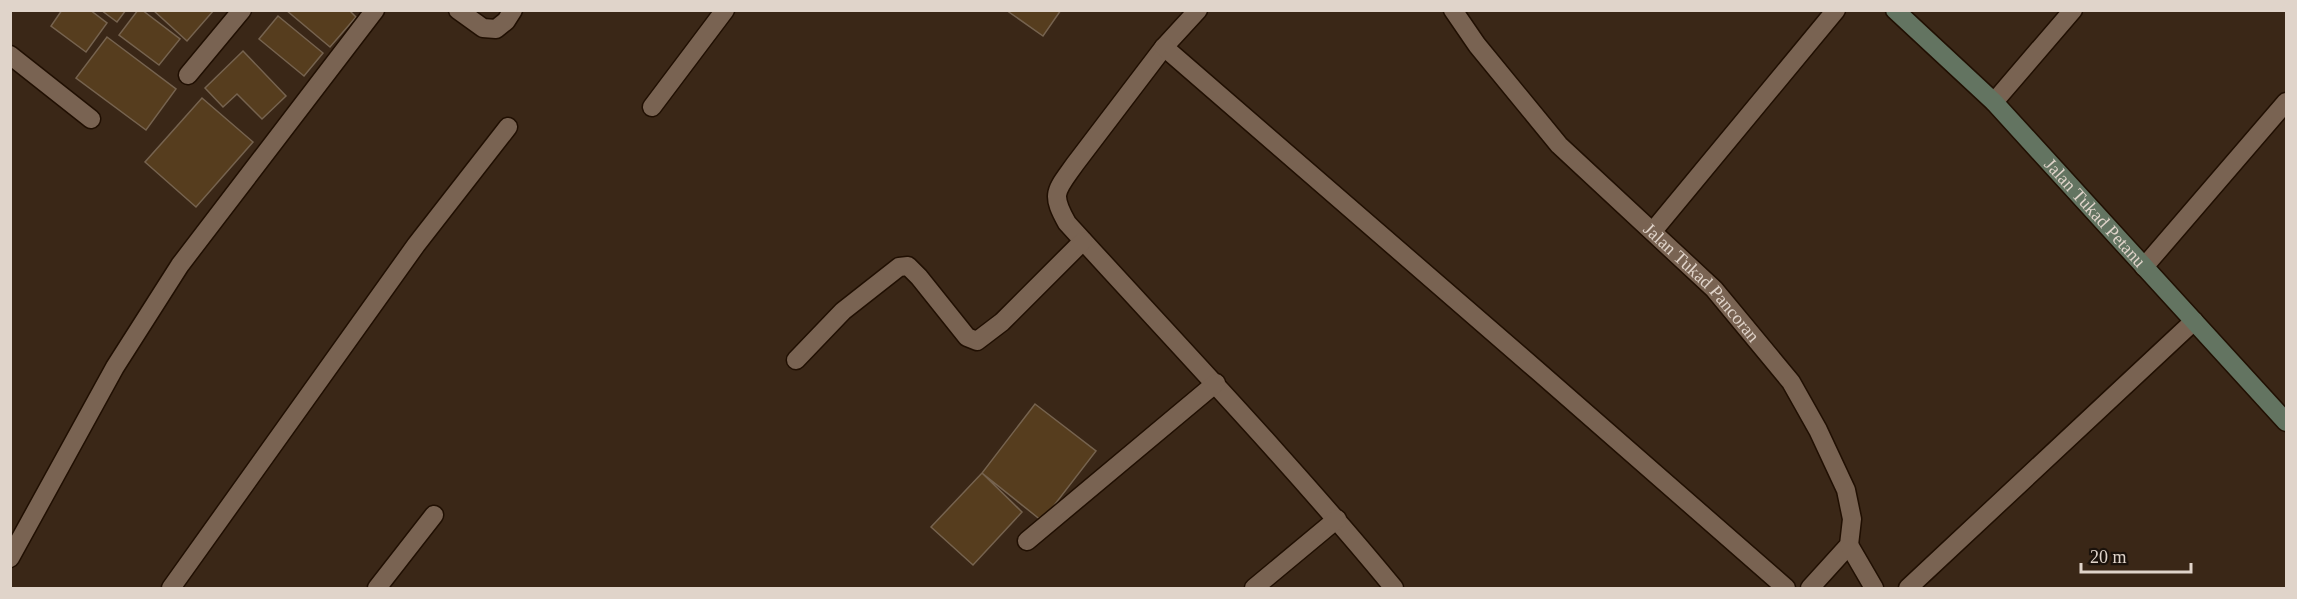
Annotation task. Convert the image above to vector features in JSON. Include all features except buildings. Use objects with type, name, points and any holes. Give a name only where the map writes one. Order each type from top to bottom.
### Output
[{"type":"street","points":[[188,75],[242,10]]},
{"type":"street","points":[[10,558],[115,367],[180,265],[375,10]]},
{"type":"street","points":[[458,10],[483,28],[496,28],[506,21],[513,10]]},
{"type":"street","points":[[652,107],[725,10]]},
{"type":"street","name":"Jalan Tukad Pancoran","points":[[1453,10],[1478,45],[1559,145],[1714,289],[1791,382],[1818,430],[1846,490],[1852,519],[1849,545]]},
{"type":"street","points":[[1653,231],[1836,10]]},
{"type":"street","name":"Jalan Tukad Petanu","points":[[1895,10],[1994,102],[2286,422]]},
{"type":"street","points":[[1994,102],[2073,10]]},
{"type":"street","points":[[1192,12],[1065,177],[1056,195],[1056,204],[1066,223],[1216,383],[1337,519],[1394,588]]},
{"type":"street","points":[[1164,47],[1785,588]]},
{"type":"street","points":[[10,55],[91,119]]},
{"type":"street","points":[[2144,267],[2286,102]]},
{"type":"street","points":[[171,588],[416,245],[508,127]]},
{"type":"street","points":[[796,360],[843,311],[899,267],[908,266],[967,337],[977,341],[1002,322],[1083,241]]},
{"type":"street","points":[[1908,588],[2194,321]]},
{"type":"street","points":[[1027,541],[1216,383]]},
{"type":"street","points":[[377,588],[434,514]]},
{"type":"street","points":[[1254,588],[1337,519]]},
{"type":"street","points":[[1810,588],[1849,545],[1874,588]]}]
